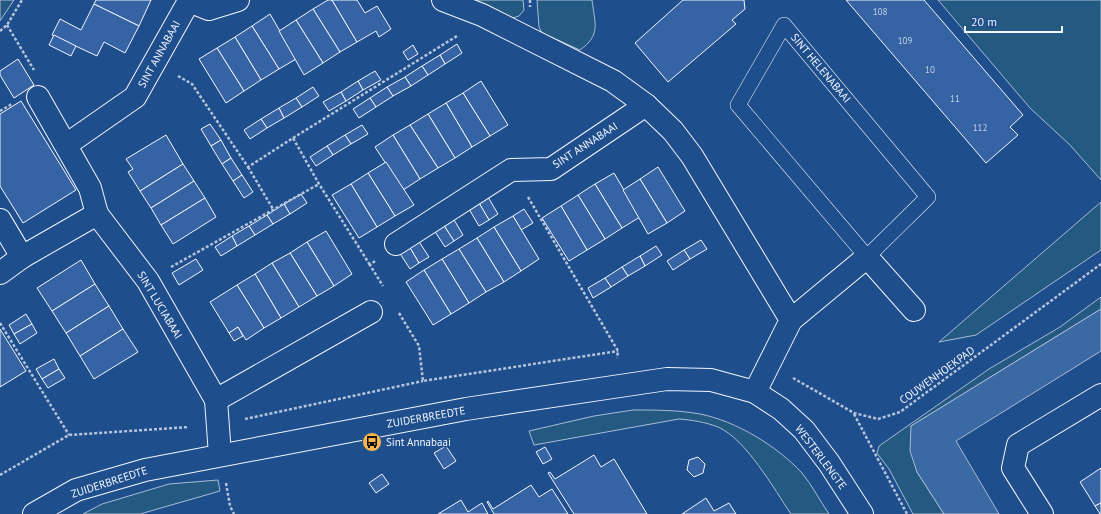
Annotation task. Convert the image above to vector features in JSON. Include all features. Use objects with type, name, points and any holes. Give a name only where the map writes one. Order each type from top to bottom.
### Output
[{"type":"street","name":"SINT ANNABAAI","points":[[66,145],[135,97],[155,63],[188,0],[209,9],[238,0]]},
{"type":"street","points":[[443,0],[482,15],[534,40],[613,81],[646,105],[673,131],[692,156],[791,320]]},
{"type":"street","name":"SINT LUCIABAAI","points":[[38,96],[90,188],[97,214],[148,281],[216,400],[220,455]]},
{"type":"street","name":"SINT ANNABAAI","points":[[511,170],[551,169],[646,105]]},
{"type":"street","points":[[396,244],[511,170]]},
{"type":"street","points":[[0,273],[22,257],[97,214]]},
{"type":"street","points":[[0,220],[22,257]]},
{"type":"street","name":"SINT HELENABAAI","points":[[755,392],[791,320],[867,257],[914,310]]},
{"type":"street","points":[[216,400],[371,312]]},
{"type":"street","name":"ZUIDERBREEDTE","points":[[34,514],[76,490],[145,470],[466,410],[667,379],[711,380],[755,392]]},
{"type":"street","name":"WESTERLENGTE","points":[[755,392],[781,409],[804,430],[829,463],[862,514]]},
{"type":"street","points":[[1042,514],[1013,468],[1018,445],[1101,395]]},
{"type":"lane","name":"SINT HELENABAAI","points":[[784,25],[928,197],[867,257],[738,105],[784,25]]},
{"type":"path","points":[[0,31],[7,25],[22,0]]},
{"type":"path","points":[[248,167],[465,31],[482,15]]},
{"type":"path","points":[[7,25],[39,78],[38,96]]},
{"type":"path","points":[[155,63],[192,84],[248,167],[273,209]]},
{"type":"path","points":[[293,138],[319,184],[387,293]]},
{"type":"path","points":[[511,170],[618,351],[617,360],[624,359]]},
{"type":"path","points":[[148,281],[319,184]]},
{"type":"path","points":[[370,265],[396,244]]},
{"type":"path","name":"COUWENHOEKPAD","points":[[770,364],[854,413],[878,419],[900,412],[1101,264]]},
{"type":"path","points":[[395,306],[419,346],[423,381],[618,351]]},
{"type":"path","points":[[0,323],[69,436]]},
{"type":"path","points":[[854,413],[907,514]]},
{"type":"shaded area","points":[[0,0],[14,0],[0,21]]},
{"type":"shaded area","points":[[476,0],[523,0],[524,10],[519,16],[513,18]]},
{"type":"shaded area","points":[[537,0],[592,0],[595,28],[594,34],[587,45],[580,50],[542,33],[539,27]]},
{"type":"shaded area","points":[[938,0],[1101,0],[1101,180],[1070,145],[1030,108]]},
{"type":"shaded area","points":[[1101,202],[1101,250],[976,335],[939,342]]},
{"type":"shaded area","points":[[1101,297],[1101,309],[911,426],[917,472],[944,514],[913,514],[889,469],[877,453],[879,446],[989,369],[1060,327]]},
{"type":"shaded area","points":[[1101,309],[1101,351],[956,441],[999,514],[944,514],[917,472],[910,451],[911,426]]},
{"type":"shaded area","points":[[633,410],[675,411],[700,414],[728,422],[742,429],[768,444],[792,463],[806,478],[829,514],[791,514],[759,466],[739,442],[718,427],[708,424],[679,419],[534,445],[529,431],[594,416]]},
{"type":"shaded area","points":[[218,480],[220,491],[140,514],[83,514],[102,504],[169,484]]},
{"type":"building","points":[[96,0],[151,0],[139,26],[94,4]]},
{"type":"building","points":[[328,0],[332,0],[357,42],[340,52],[313,9]]},
{"type":"building","points":[[332,0],[357,0],[365,13],[377,6],[391,29],[379,37],[376,31],[357,42]]},
{"type":"building","points":[[683,0],[744,0],[745,9],[732,20],[736,24],[668,82],[635,43]]},
{"type":"building","points":[[846,0],[924,0],[1023,115],[1010,127],[1018,135],[986,163]]},
{"type":"building","points":[[94,4],[139,26],[125,53],[104,42],[97,56],[52,35],[60,19],[81,30]]},
{"type":"building","points":[[313,9],[340,52],[323,63],[296,20]]},
{"type":"building","points":[[270,14],[296,59],[279,69],[252,26]]},
{"type":"building","points":[[296,20],[323,63],[304,75],[279,31]]},
{"type":"building","points":[[252,26],[279,69],[261,80],[235,37]]},
{"type":"building","points":[[54,35],[76,46],[71,56],[49,45]]},
{"type":"building","points":[[235,37],[261,80],[244,91],[217,48]]},
{"type":"building","points":[[457,44],[462,53],[445,64],[440,55]]},
{"type":"building","points":[[413,45],[418,54],[408,60],[403,52]]},
{"type":"building","points":[[217,48],[244,91],[226,103],[199,59]]},
{"type":"building","points":[[440,55],[445,64],[428,75],[422,66]]},
{"type":"building","points":[[18,59],[34,85],[14,98],[0,75],[0,71]]},
{"type":"building","points":[[422,66],[428,75],[411,86],[405,77]]},
{"type":"building","points":[[375,71],[381,80],[363,90],[358,81]]},
{"type":"building","points":[[405,77],[411,86],[393,96],[387,87]]},
{"type":"building","points":[[358,81],[363,90],[346,101],[341,92]]},
{"type":"building","points":[[481,81],[508,125],[490,136],[463,93]]},
{"type":"building","points":[[313,87],[319,96],[302,107],[296,98]]},
{"type":"building","points":[[387,87],[393,96],[376,107],[370,98]]},
{"type":"building","points":[[341,92],[346,101],[329,111],[323,102]]},
{"type":"building","points":[[463,93],[490,136],[472,147],[446,103]]},
{"type":"building","points":[[296,98],[302,107],[284,118],[279,108]]},
{"type":"building","points":[[370,98],[376,107],[359,118],[353,109]]},
{"type":"building","points":[[21,101],[76,190],[23,223],[0,186],[0,114]]},
{"type":"building","points":[[446,103],[472,147],[455,158],[428,114]]},
{"type":"building","points":[[279,108],[284,118],[267,128],[261,119]]},
{"type":"building","points":[[428,114],[455,158],[438,168],[410,125]]},
{"type":"building","points":[[261,119],[267,128],[250,139],[244,130]]},
{"type":"building","points":[[210,124],[221,140],[211,146],[201,129]]},
{"type":"building","points":[[362,125],[368,134],[351,144],[345,135]]},
{"type":"building","points":[[410,125],[438,168],[420,179],[393,135]]},
{"type":"building","points":[[166,135],[183,164],[140,191],[128,172],[133,169],[126,159]]},
{"type":"building","points":[[345,135],[351,144],[333,155],[327,146]]},
{"type":"building","points":[[393,135],[420,179],[403,190],[375,147]]},
{"type":"building","points":[[221,140],[231,158],[222,164],[211,146]]},
{"type":"building","points":[[327,146],[333,155],[316,166],[310,157]]},
{"type":"building","points":[[231,158],[242,175],[233,181],[222,164]]},
{"type":"building","points":[[386,162],[414,205],[395,216],[368,173]]},
{"type":"building","points":[[183,164],[194,181],[151,208],[140,191]]},
{"type":"building","points":[[658,167],[685,211],[667,223],[640,179]]},
{"type":"building","points":[[368,173],[395,216],[377,227],[351,184]]},
{"type":"building","points":[[614,173],[640,217],[622,228],[595,184]]},
{"type":"building","points":[[242,175],[253,192],[244,198],[233,181]]},
{"type":"building","points":[[640,179],[667,223],[648,234],[623,190]]},
{"type":"building","points":[[194,181],[205,198],[161,225],[151,208]]},
{"type":"building","points":[[351,184],[377,227],[359,238],[332,195]]},
{"type":"building","points":[[595,184],[622,228],[605,239],[578,195]]},
{"type":"building","points":[[301,194],[307,203],[290,214],[284,204]]},
{"type":"building","points":[[578,195],[605,239],[587,250],[561,206]]},
{"type":"building","points":[[488,197],[498,214],[489,220],[479,203]]},
{"type":"building","points":[[205,198],[216,217],[173,244],[161,225]]},
{"type":"building","points":[[479,203],[489,220],[479,226],[469,209]]},
{"type":"building","points":[[284,204],[290,214],[273,224],[267,215]]},
{"type":"building","points":[[561,206],[587,250],[569,261],[542,218]]},
{"type":"building","points":[[524,209],[533,223],[521,230],[513,216]]},
{"type":"building","points":[[267,215],[273,224],[255,235],[249,226]]},
{"type":"building","points":[[513,216],[539,259],[521,271],[494,227]]},
{"type":"building","points":[[453,218],[463,235],[454,241],[443,224]]},
{"type":"building","points":[[443,224],[454,241],[445,247],[434,230]]},
{"type":"building","points":[[249,226],[255,235],[237,246],[232,236]]},
{"type":"building","points":[[494,227],[521,271],[504,282],[477,238]]},
{"type":"building","points":[[326,231],[352,274],[334,286],[307,242]]},
{"type":"building","points":[[232,236],[237,246],[221,256],[215,247]]},
{"type":"building","points":[[477,238],[504,282],[486,292],[459,249]]},
{"type":"building","points":[[418,240],[429,257],[419,263],[409,246]]},
{"type":"building","points":[[701,240],[707,249],[690,259],[684,250]]},
{"type":"building","points":[[307,242],[334,286],[317,296],[290,253]]},
{"type":"building","points":[[409,246],[419,263],[410,269],[399,252]]},
{"type":"building","points":[[656,246],[662,255],[645,266],[640,256]]},
{"type":"building","points":[[459,249],[486,292],[469,303],[442,259]]},
{"type":"building","points":[[684,250],[690,259],[673,270],[667,261]]},
{"type":"building","points":[[290,253],[317,296],[299,307],[272,263]]},
{"type":"building","points":[[640,256],[645,266],[628,276],[622,267]]},
{"type":"building","points":[[196,259],[203,270],[179,285],[172,273]]},
{"type":"building","points":[[442,259],[469,303],[451,314],[424,270]]},
{"type":"building","points":[[81,260],[95,284],[52,311],[37,288]]},
{"type":"building","points":[[272,263],[299,307],[281,318],[255,274]]},
{"type":"building","points":[[622,267],[628,276],[611,287],[605,278]]},
{"type":"building","points":[[424,270],[451,314],[433,325],[406,282]]},
{"type":"building","points":[[255,274],[281,318],[264,328],[237,285]]},
{"type":"building","points":[[605,278],[611,287],[593,298],[588,288]]},
{"type":"building","points":[[95,284],[109,306],[66,333],[52,311]]},
{"type":"building","points":[[237,285],[264,328],[246,340],[238,327],[229,333],[210,302]]},
{"type":"building","points":[[109,306],[123,329],[80,356],[66,333]]},
{"type":"building","points":[[26,314],[32,324],[14,334],[9,325]]},
{"type":"building","points":[[32,324],[37,333],[20,344],[14,334]]},
{"type":"building","points":[[238,327],[243,336],[234,341],[229,333]]},
{"type":"building","points":[[0,329],[26,371],[0,387]]},
{"type":"building","points":[[123,329],[138,352],[94,379],[80,356]]},
{"type":"building","points":[[54,359],[59,369],[42,379],[36,369]]},
{"type":"building","points":[[59,369],[65,378],[48,388],[42,379]]},
{"type":"building","points":[[446,446],[456,461],[444,469],[434,453]]},
{"type":"building","points":[[545,447],[552,459],[543,464],[536,452]]},
{"type":"building","points":[[594,455],[601,467],[614,459],[647,514],[574,514],[548,473],[550,472],[555,479]]},
{"type":"building","points":[[698,457],[705,464],[703,473],[694,477],[687,470],[689,460]]},
{"type":"building","points":[[1101,468],[1101,503],[1095,506],[1080,482]]},
{"type":"building","points":[[382,474],[389,484],[376,493],[369,483]]},
{"type":"building","points":[[531,485],[539,497],[552,489],[568,514],[494,514],[487,502],[488,501],[493,509]]},
{"type":"building","points":[[706,498],[714,511],[729,503],[736,514],[682,514]]},
{"type":"building","points":[[461,500],[468,512],[482,503],[488,514],[438,514]]},
{"type":"building","points":[[1101,503],[1101,514],[1100,514],[1095,506]]},
{"type":"place","name":"Sint Annabaai","points":[[372,442]]}]
